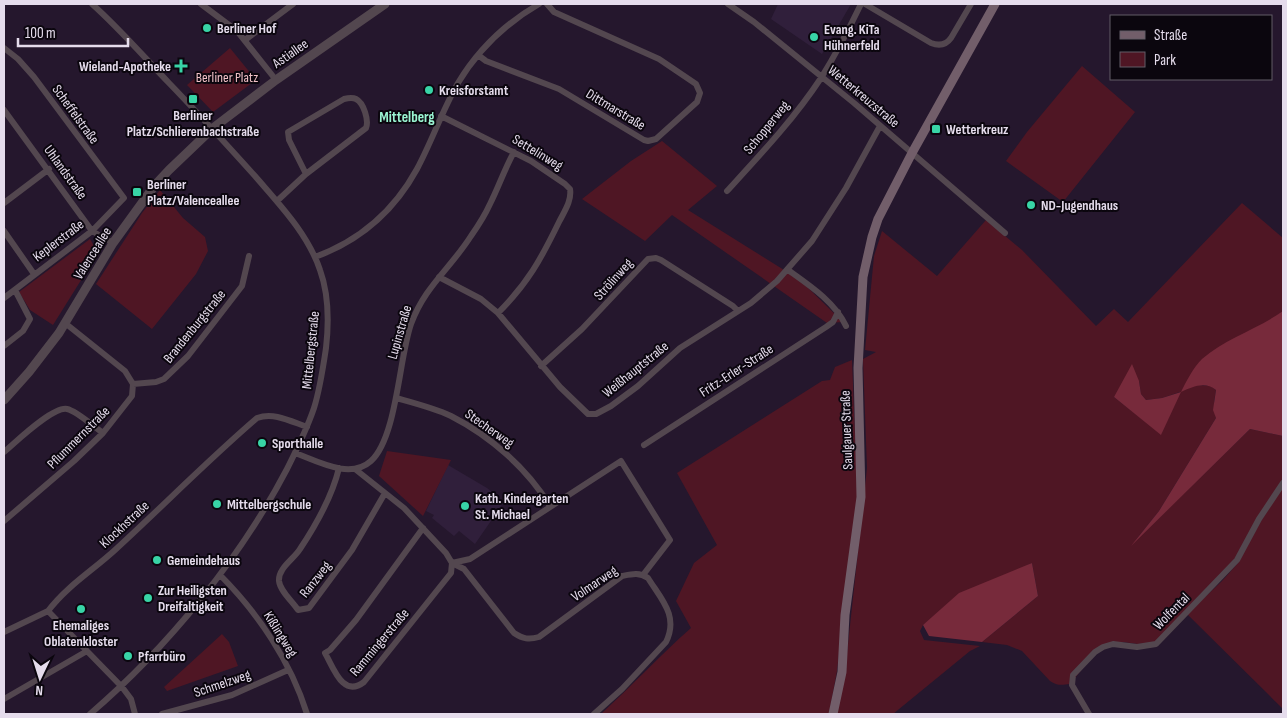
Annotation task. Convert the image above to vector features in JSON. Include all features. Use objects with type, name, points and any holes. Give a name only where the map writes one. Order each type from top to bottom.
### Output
[{"type":"main road","name":"Saulgauer Straße","points":[[833,714],[842,672],[845,615],[861,497],[858,368],[863,277],[878,219],[912,153],[995,4]]},
{"type":"street","name":"Mittelbergstraße","points":[[90,714],[122,687],[190,612],[220,575],[262,514],[295,453],[306,427],[317,396],[327,340],[327,304],[324,284],[315,257],[301,232],[277,201],[213,128],[125,35],[92,4]]},
{"type":"street","points":[[201,4],[231,25],[276,80]]},
{"type":"street","points":[[245,40],[293,4]]},
{"type":"street","name":"Astiallee","points":[[213,128],[276,80],[385,4]]},
{"type":"street","points":[[315,257],[342,246],[355,238],[387,211],[402,192],[416,169],[459,82],[478,56],[502,31],[539,4]]},
{"type":"street","name":"Dittmarstraße","points":[[478,56],[486,61],[559,89],[648,141],[656,139],[697,102],[700,93],[699,88],[687,76],[659,59],[554,12],[547,4]]},
{"type":"street","name":"Wetterkreuzstraße","points":[[728,4],[761,27],[912,153]]},
{"type":"street","points":[[863,4],[931,43],[942,45],[948,43],[971,4]]},
{"type":"street","name":"Schopperweg","points":[[727,191],[774,138],[821,77],[863,4]]},
{"type":"street","name":"Scheffelstraße","points":[[4,48],[18,59],[34,77],[124,198]]},
{"type":"street","points":[[277,201],[306,174],[366,128],[367,118],[359,101],[355,98],[344,99],[288,132],[289,140],[306,174]]},
{"type":"street","name":"Uhlandstraße","points":[[4,110],[92,231],[113,243]]},
{"type":"street","name":"Settelinweg","points":[[441,116],[514,152],[570,189],[569,201],[538,264],[519,290],[498,313]]},
{"type":"street","name":"Weißhauptstraße","points":[[439,276],[482,298],[498,313],[560,387],[588,414],[596,414],[611,406],[680,348],[766,292],[788,270],[812,241],[836,205],[880,126]]},
{"type":"street","name":"Valenceallee","points":[[4,400],[29,372],[65,323],[113,243],[164,175],[213,128]]},
{"type":"street","name":"Lupinstraße","points":[[355,469],[364,466],[376,455],[384,439],[396,398],[411,326],[423,297],[462,249],[476,228],[490,205],[514,152]]},
{"type":"street","points":[[912,153],[1005,233]]},
{"type":"street","points":[[4,203],[48,169]]},
{"type":"street","name":"Keplerstraße","points":[[4,298],[92,231],[124,198]]},
{"type":"street","points":[[4,231],[34,274]]},
{"type":"street","name":"Brandenburgstraße","points":[[133,384],[156,382],[164,379],[188,356],[242,286],[250,256]]},
{"type":"street","name":"Strölinweg","points":[[541,366],[582,329],[648,259],[656,258],[661,260],[734,306],[738,311]]},
{"type":"street","points":[[788,270],[814,288],[841,315],[846,326]]},
{"type":"street","points":[[4,346],[23,331],[30,319],[15,290]]},
{"type":"street","name":"Fritz-Erler-Straße","points":[[644,445],[826,327],[833,322],[838,312]]},
{"type":"street","points":[[65,323],[125,371],[133,384]]},
{"type":"street","name":"Pflummernstraße","points":[[4,521],[74,461],[103,433],[132,396],[133,384]]},
{"type":"street","name":"Stecherweg","points":[[396,398],[450,416],[490,440],[505,452],[531,480],[550,506]]},
{"type":"street","points":[[4,452],[51,414],[60,409],[71,410],[103,433]]},
{"type":"street","name":"Klockhstraße","points":[[48,611],[60,595],[104,560],[212,456],[257,418],[265,415],[275,416],[306,427]]},
{"type":"street","points":[[295,453],[339,468],[355,469],[385,493],[423,528],[446,553],[452,563],[470,559],[621,460],[670,540],[643,575],[648,578],[670,614],[670,634],[666,642],[629,682],[594,714]]},
{"type":"street","name":"Ranzweg","points":[[339,468],[336,480],[316,524],[300,550],[280,572],[279,581],[281,586],[298,610],[308,608],[336,573],[352,550],[385,493]]},
{"type":"street","name":"Wolfental","points":[[1090,714],[1072,685],[1073,675],[1077,670],[1095,652],[1113,644],[1137,647],[1156,644],[1238,560],[1259,519],[1283,484]]},
{"type":"street","name":"Rammingerstraße","points":[[423,528],[356,620],[325,654],[346,686],[351,688],[358,687],[364,682],[451,573],[452,563]]},
{"type":"street","name":"Volmarweg","points":[[452,563],[464,569],[514,634],[527,639],[539,637],[622,576],[633,573],[643,575]]},
{"type":"street","name":"Kißlingweg","points":[[220,575],[254,614],[288,670],[307,714]]},
{"type":"street","points":[[4,632],[48,611],[122,687],[131,699],[136,714]]},
{"type":"street","points":[[4,699],[87,651]]},
{"type":"street","name":"Schmelzweg","points":[[162,714],[232,695],[288,670]]},
{"type":"shaded area","name":"Evang. KiTa Hühnerfeld","points":[[778,4],[851,4],[822,54],[771,19]]},
{"type":"shaded area","points":[[1283,311],[1283,436],[1250,429],[1131,546],[1159,511],[1216,418],[1213,410],[1216,390],[1212,387],[1203,385],[1181,392],[1193,370],[1202,359],[1221,345]]},
{"type":"shaded area","points":[[1132,364],[1139,381],[1141,394],[1146,400],[1162,398],[1181,392],[1161,435],[1114,397]]},
{"type":"shaded area","name":"Kath. Kindergarten St. Michael","points":[[448,465],[487,488],[504,502],[475,544],[459,531],[454,536],[432,518],[434,515],[426,511]]},
{"type":"shaded area","points":[[1032,563],[1038,596],[982,642],[929,636],[923,625],[959,593]]},
{"type":"green space","name":"Berliner Platz","points":[[230,48],[256,80],[213,112],[187,85]]},
{"type":"green space","points":[[1082,66],[1135,112],[1063,202],[1006,161],[1027,132]]},
{"type":"green space","points":[[662,141],[717,186],[688,210],[800,280],[843,322],[827,323],[672,215],[645,241],[582,199],[631,161]]},
{"type":"green space","points":[[160,190],[183,218],[205,237],[208,251],[196,274],[152,329],[96,284],[142,213]]},
{"type":"green space","points":[[1242,203],[1283,238],[1283,311],[1198,385],[1211,386],[1216,390],[1214,402],[1216,418],[1159,511],[1135,541],[1250,429],[1283,436],[1283,479],[1235,559],[1156,642],[1138,644],[1113,642],[1101,646],[1070,684],[1062,685],[1050,681],[1022,651],[1007,645],[982,642],[1038,596],[1032,563],[923,625],[920,631],[924,640],[980,646],[970,651],[893,714],[835,714],[845,672],[867,468],[863,359],[876,352],[865,350],[874,256],[882,231],[937,276],[986,220],[1022,250],[1096,326],[1114,309],[1128,322]],"holes":[[[1139,381],[1141,394],[1146,400],[1162,398],[1180,392],[1161,434],[1114,397]]]},
{"type":"green space","points":[[90,239],[98,253],[53,325],[30,310],[19,292]]},
{"type":"green space","points":[[852,360],[858,508],[850,554],[837,671],[829,714],[601,714],[691,628],[676,601],[694,563],[717,545],[677,473],[822,381],[830,380],[835,367]]},
{"type":"green space","points":[[387,451],[451,460],[423,516],[379,476]]},
{"type":"green space","points":[[1283,486],[1283,709],[1187,614],[1238,563]]},
{"type":"green space","points":[[222,634],[229,642],[238,666],[167,691],[164,687]]},
{"type":"place","name":"Berliner Hof","points":[[207,28]]},
{"type":"place","name":"Evang. KiTa Hühnerfeld","points":[[814,37]]},
{"type":"place","name":"Wieland-Apotheke","points":[[181,66]]},
{"type":"place","name":"Kreisforstamt","points":[[429,90]]},
{"type":"place","name":"Berliner Platz/Schlierenbachstraße","points":[[193,99]]},
{"type":"place","name":"Wetterkreuz","points":[[936,129]]},
{"type":"place","name":"Berliner Platz/Valenceallee","points":[[137,192]]},
{"type":"place","name":"ND-Jugendhaus","points":[[1031,205]]},
{"type":"place","name":"Sporthalle","points":[[262,443]]},
{"type":"place","name":"Mittelbergschule","points":[[217,504]]},
{"type":"place","name":"Kath. Kindergarten St. Michael","points":[[465,506]]},
{"type":"place","name":"Gemeindehaus","points":[[157,560]]},
{"type":"place","name":"Zur Heiligsten Dreifaltigkeit","points":[[148,598]]},
{"type":"place","name":"Ehemaliges Oblatenkloster","points":[[81,609]]},
{"type":"place","name":"Pfarrbüro","points":[[128,656]]},
{"type":"district","name":"Mittelberg","points":[[407,117]]}]
